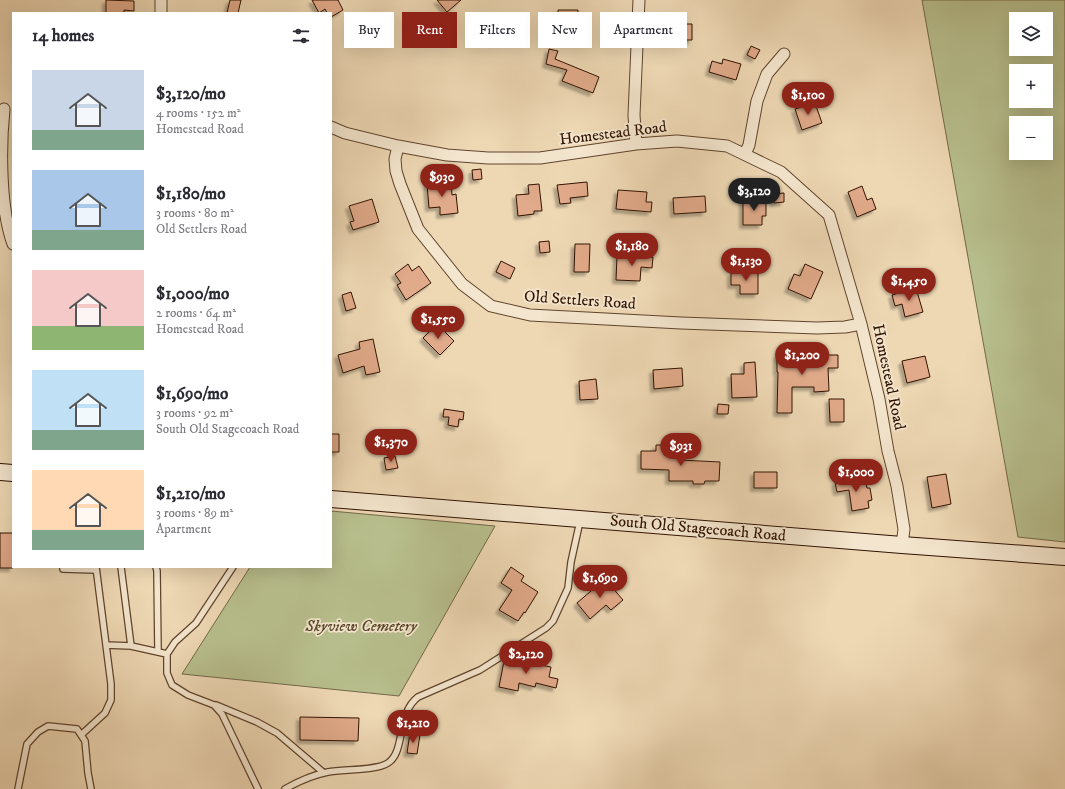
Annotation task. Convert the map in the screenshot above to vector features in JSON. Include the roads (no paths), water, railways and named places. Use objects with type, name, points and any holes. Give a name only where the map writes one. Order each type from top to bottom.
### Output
[{"type":"street","points":[[161,0],[161,12]]},
{"type":"street","points":[[636,144],[634,116],[639,0]]},
{"type":"street","points":[[745,154],[749,145],[757,101],[767,74],[784,54]]},
{"type":"street","points":[[6,105],[3,126],[2,186],[9,234],[12,242]]},
{"type":"street","name":"Homestead Road","points":[[332,127],[345,133],[398,146],[446,155],[488,158],[540,158],[636,144],[677,141],[727,146],[781,172],[829,215],[861,324],[879,399],[904,528],[902,545]]},
{"type":"street","name":"Old Settlers Road","points":[[398,146],[395,159],[396,171],[418,229],[462,284],[491,306],[530,315],[681,324],[817,328],[845,327],[861,324]]},
{"type":"street","points":[[0,472],[12,473]]},
{"type":"street","name":"South Old Stagecoach Road","points":[[332,499],[1065,557]]},
{"type":"lane","points":[[285,789],[300,780],[324,773],[375,767],[388,763],[396,754],[405,715],[413,701],[480,670],[546,628],[553,621],[568,588],[571,562],[581,519]]},
{"type":"lane","points":[[63,568],[96,569],[111,684],[111,700],[105,714],[81,735]]},
{"type":"lane","points":[[121,568],[131,646]]},
{"type":"lane","points":[[156,568],[158,652]]},
{"type":"lane","points":[[232,568],[196,623],[175,642],[167,654],[167,673],[172,685],[188,695],[257,722],[277,733],[324,773]]},
{"type":"lane","points":[[106,645],[131,646],[167,654]]},
{"type":"lane","points":[[214,704],[222,714],[258,789]]},
{"type":"lane","points":[[18,789],[27,744],[38,732],[48,726],[77,729],[85,740],[91,789]]},
{"type":"park label","name":"Skyview Cemetery","points":[[361,626]]}]
